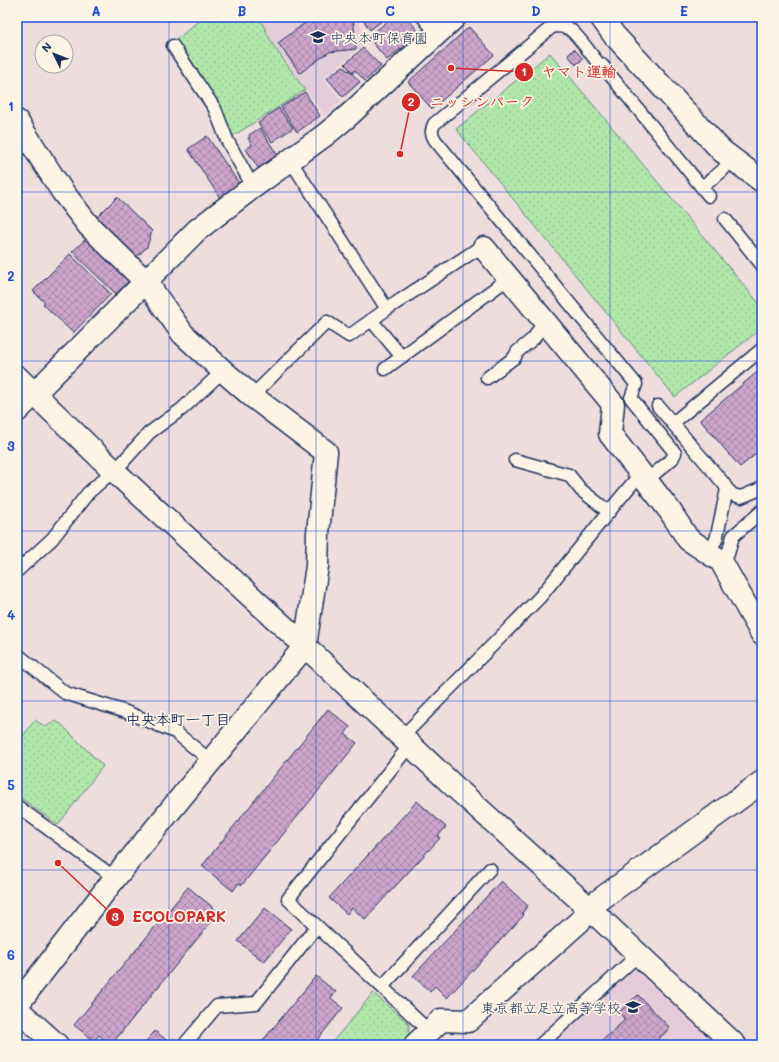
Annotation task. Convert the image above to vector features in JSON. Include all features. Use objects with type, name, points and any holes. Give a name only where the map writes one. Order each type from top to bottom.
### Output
[{"type":"street","points":[[17,411],[197,230],[325,135],[348,116],[455,17]]},
{"type":"street","points":[[601,17],[614,35],[722,151],[758,175]]},
{"type":"street","points":[[17,121],[62,191],[90,226],[146,282],[184,334],[252,396],[326,452],[318,533],[317,566],[305,646],[115,878],[17,1005]]},
{"type":"street","points":[[484,248],[613,404],[610,434],[644,476],[670,511],[688,539],[715,557],[762,634]]},
{"type":"street","points":[[17,377],[113,470],[735,1045]]},
{"type":"street","points":[[422,1038],[441,1020],[468,1021],[580,921],[598,901],[759,788]]},
{"type":"street","points":[[17,1009],[57,1045]]},
{"type":"lane","points":[[423,17],[437,34]]},
{"type":"lane","points":[[422,1038],[382,987],[288,899],[406,741],[540,597],[609,512],[644,476],[672,459],[675,453],[631,398],[636,384],[436,140],[432,134],[432,129],[434,124],[553,26],[561,26],[569,29],[575,34],[706,192],[732,158]]},
{"type":"lane","points":[[173,46],[215,109],[228,140],[253,187]]},
{"type":"lane","points":[[290,160],[387,309]]},
{"type":"lane","points":[[725,219],[762,265]]},
{"type":"lane","points":[[252,396],[327,322],[348,336],[482,246],[484,248]]},
{"type":"lane","points":[[385,369],[509,278]]},
{"type":"lane","points":[[371,320],[402,357]]},
{"type":"lane","points":[[488,378],[515,357],[517,352],[534,338],[538,331],[546,323]]},
{"type":"lane","points":[[673,423],[762,349]]},
{"type":"lane","points":[[17,571],[52,539],[88,493],[122,463],[149,433],[182,409],[223,371]]},
{"type":"lane","points":[[658,406],[733,495],[740,497],[762,487]]},
{"type":"lane","points":[[515,460],[570,475],[581,490],[609,512]]},
{"type":"lane","points":[[727,489],[716,540],[715,557],[728,554],[733,536],[762,511]]},
{"type":"lane","points":[[17,654],[65,693],[126,712],[175,732],[211,761]]},
{"type":"lane","points":[[17,806],[115,878]]},
{"type":"lane","points":[[382,987],[490,869]]},
{"type":"lane","points":[[184,1045],[217,1006],[256,1002],[317,926]]},
{"type":"lane","points":[[540,1045],[638,954]]},
{"type":"shaded area","points":[[260,17],[359,17],[364,44],[324,78],[341,101],[325,116],[274,45]]},
{"type":"shaded area","name":"東京都立足立高等学校","points":[[635,969],[717,1045],[546,1045]]},
{"type":"green space","points":[[203,17],[259,17],[273,45],[305,90],[233,136],[220,107],[176,40]]},
{"type":"green space","points":[[550,53],[762,307],[762,328],[675,397],[456,129]]},
{"type":"green space","points":[[35,720],[46,727],[55,721],[61,724],[103,766],[58,825],[17,795],[17,744]]},
{"type":"green space","points":[[373,993],[409,1024],[409,1037],[401,1045],[330,1045]]},
{"type":"building","points":[[305,17],[353,17],[356,49],[329,52],[300,73],[278,43],[305,23]]},
{"type":"building","points":[[361,17],[387,17],[370,30]]},
{"type":"building","points":[[393,17],[407,17],[420,34],[387,60],[368,37]]},
{"type":"building","points":[[469,27],[494,55],[432,109],[408,82]]},
{"type":"building","points":[[363,48],[381,66],[365,81],[355,70],[353,73],[345,64]]},
{"type":"building","points":[[574,49],[583,59],[576,65],[568,55]]},
{"type":"building","points":[[343,66],[360,82],[343,97],[327,78]]},
{"type":"building","points":[[305,92],[320,116],[297,132],[281,107]]},
{"type":"building","points":[[279,108],[293,128],[272,142],[258,123]]},
{"type":"building","points":[[260,128],[278,156],[258,168],[246,149],[252,145],[248,138],[250,137],[249,135]]},
{"type":"building","points":[[207,136],[240,185],[220,198],[188,149]]},
{"type":"building","points":[[117,197],[152,231],[147,247],[136,258],[96,218]]},
{"type":"building","points":[[762,219],[762,230],[757,224]]},
{"type":"building","points":[[86,239],[104,256],[106,255],[131,279],[116,294],[72,252]]},
{"type":"building","points":[[70,254],[111,294],[73,333],[43,304],[45,303],[33,291]]},
{"type":"building","points":[[762,368],[762,449],[740,467],[700,420]]},
{"type":"building","points":[[328,709],[350,727],[345,734],[357,743],[242,885],[239,883],[233,891],[202,866]]},
{"type":"building","points":[[417,801],[446,827],[438,836],[440,838],[365,919],[352,908],[347,914],[329,898]]},
{"type":"building","points":[[501,881],[528,906],[522,913],[524,915],[447,998],[435,986],[430,992],[413,976]]},
{"type":"building","points":[[188,887],[216,910],[208,919],[211,922],[111,1045],[99,1035],[94,1041],[74,1025]]},
{"type":"building","points":[[265,908],[291,929],[264,962],[238,941]]},
{"type":"building","points":[[316,976],[336,992],[331,998],[343,1008],[313,1045],[259,1045]]},
{"type":"building","points":[[638,995],[670,1028],[652,1045],[597,1045],[625,1020],[619,1012]]},
{"type":"building","points":[[155,1031],[169,1042],[166,1045],[143,1045]]},
{"type":"place","name":"中央本町保育園","points":[[318,37]]},
{"type":"place","name":"ヤマト運輸","points":[[451,68]]},
{"type":"place","name":"ニッシンパーク","points":[[400,154]]},
{"type":"place","name":"ECOLOPARK","points":[[58,863]]},
{"type":"place","name":"東京都立足立高等学校","points":[[633,1007]]},
{"type":"district","name":"中央本町一丁目","points":[[178,719]]}]
